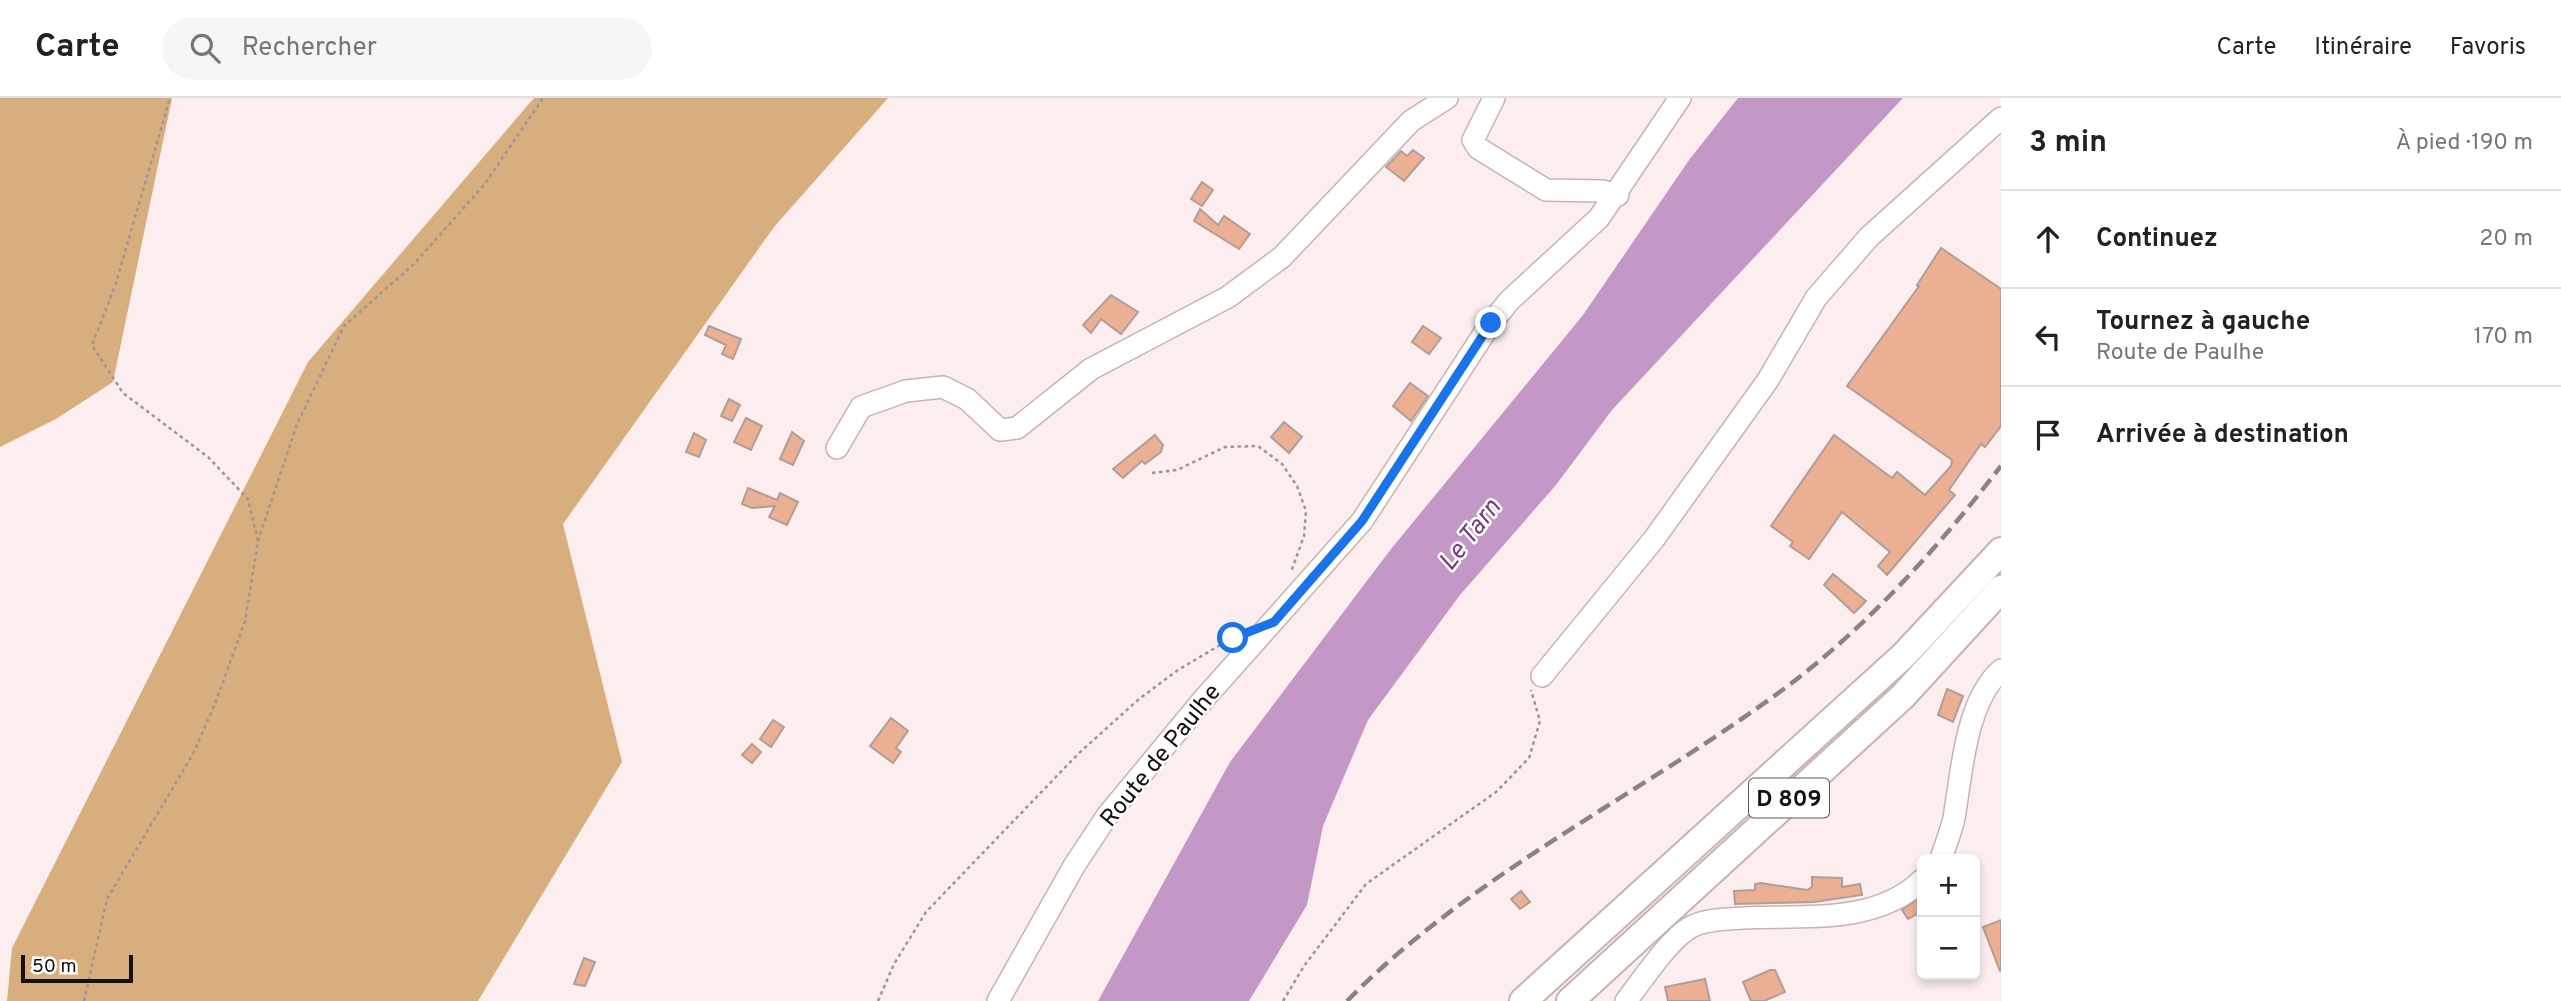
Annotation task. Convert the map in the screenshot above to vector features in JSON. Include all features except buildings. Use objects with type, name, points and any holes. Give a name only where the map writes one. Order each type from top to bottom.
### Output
[{"type":"main road","name":"D 809","points":[[1523,1001],[1904,654],[2001,551]]},
{"type":"main road","name":"D 809","points":[[1570,1001],[1902,697],[2001,589]]},
{"type":"street","points":[[837,448],[861,407],[905,391],[943,387],[967,400],[1000,430],[1017,428],[1091,369],[1228,297],[1283,257],[1411,121],[1447,98]]},
{"type":"street","points":[[1494,98],[1473,140],[1478,148],[1546,190],[1602,191],[1618,195]]},
{"type":"street","name":"Route de Paulhe","points":[[999,1001],[1074,866],[1116,806],[1194,711],[1362,521],[1491,323],[1510,300],[1599,218],[1618,195],[1680,98]]},
{"type":"street","points":[[1542,676],[1654,539],[1768,380],[1816,298],[1869,237],[2001,118]]},
{"type":"street","points":[[1943,854],[1954,820],[1961,756],[1988,682],[2001,670]]},
{"type":"street","points":[[1626,1001],[1678,938],[1693,925],[1717,920],[1784,916],[1836,917],[1905,896],[1917,885]]},
{"type":"path","points":[[170,98],[115,286],[92,345],[123,393],[208,457],[247,499],[258,541]]},
{"type":"path","points":[[84,1001],[107,899],[192,754],[215,704],[245,621],[258,541],[298,424],[344,326],[414,264],[484,185],[544,98]]},
{"type":"path","points":[[1152,473],[1177,470],[1225,447],[1258,446],[1282,464],[1297,486],[1306,511],[1304,536],[1290,576]]},
{"type":"path","points":[[878,1001],[894,964],[926,912],[1077,754],[1168,677],[1242,634]]},
{"type":"path","points":[[1283,1001],[1304,966],[1366,884],[1496,792],[1529,758],[1540,721],[1531,689],[1542,676]]},
{"type":"shaded area","points":[[0,98],[172,98],[113,382],[56,419],[0,447]]},
{"type":"shaded area","points":[[534,98],[888,98],[774,227],[563,524],[622,762],[478,1001],[7,1001],[12,948],[308,362]]},
{"type":"water","name":"Le Tarn","points":[[1738,98],[1903,98],[1612,410],[1556,485],[1460,595],[1368,720],[1323,826],[1307,905],[1249,1001],[1098,1001],[1230,762],[1391,549],[1583,315],[1689,160]]},
{"type":"railway","points":[[1347,1001],[1394,957],[1445,916],[1552,841],[1717,736],[1835,648],[1922,561],[2001,466]]},
{"type":"route","points":[[1233,638],[1274,622],[1362,521],[1491,323]]}]
